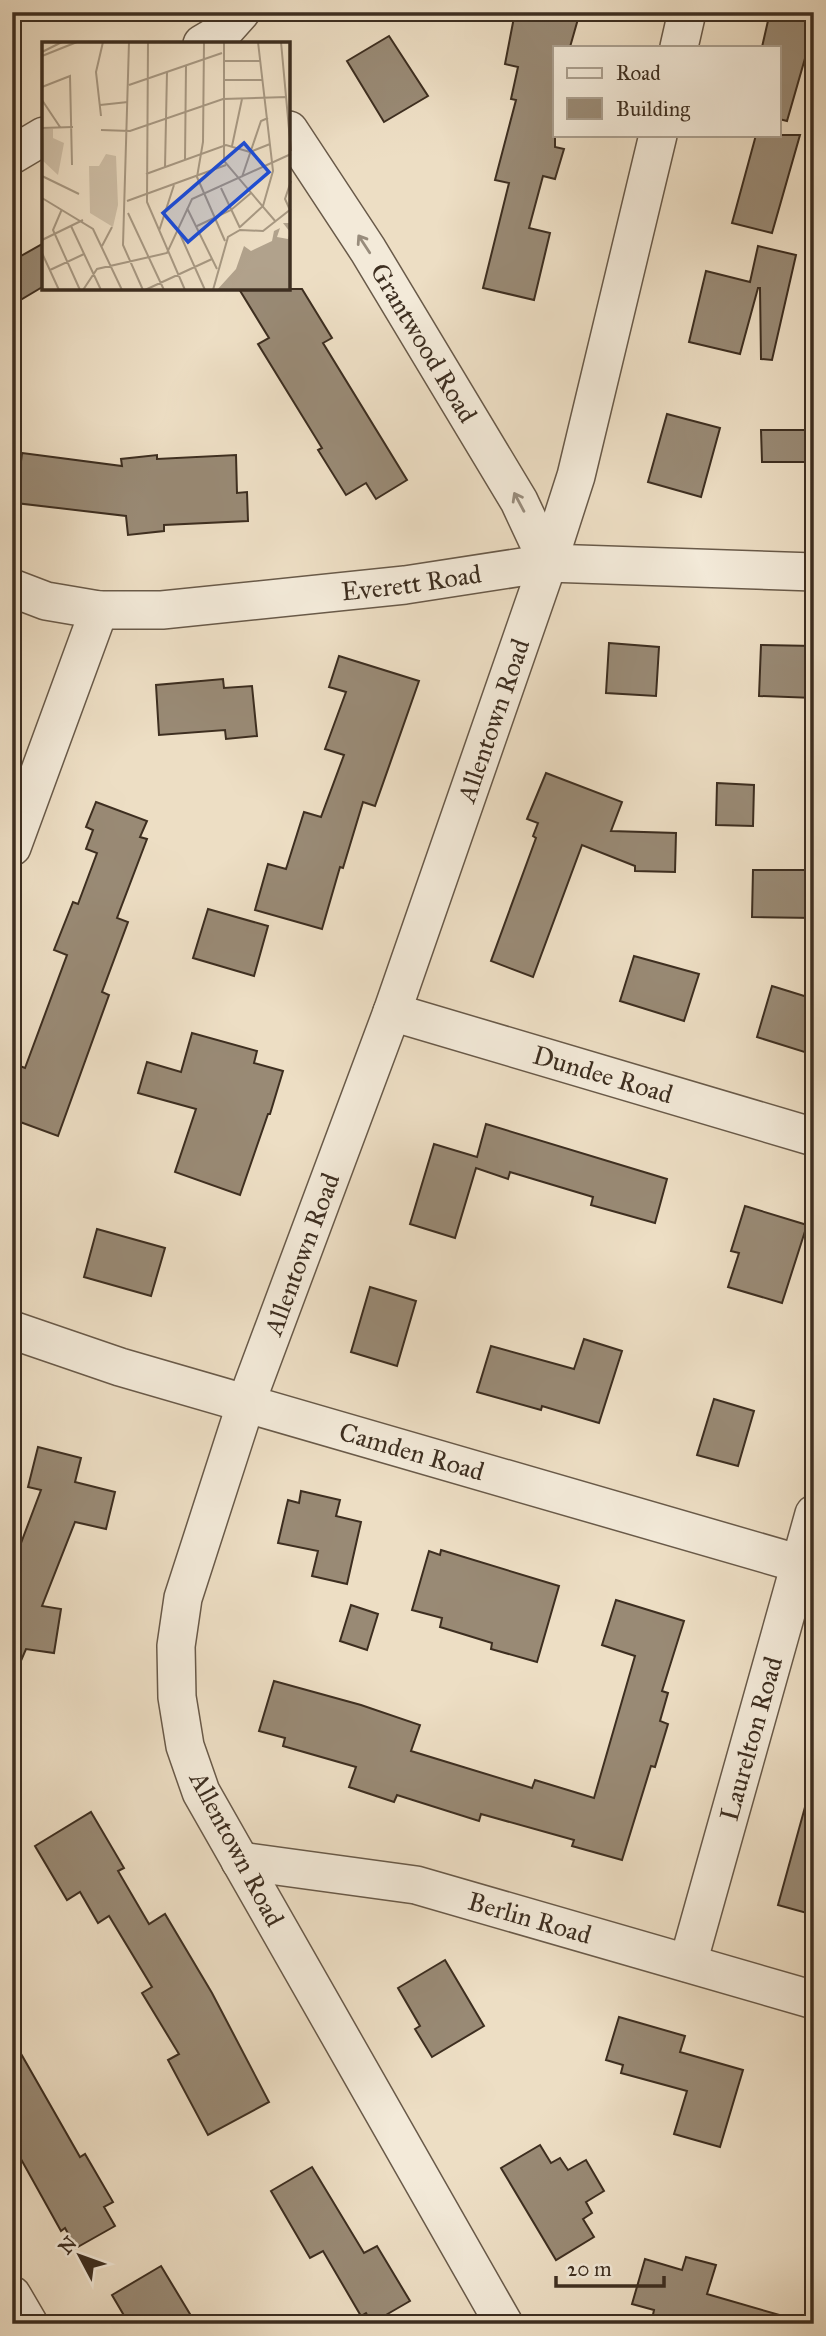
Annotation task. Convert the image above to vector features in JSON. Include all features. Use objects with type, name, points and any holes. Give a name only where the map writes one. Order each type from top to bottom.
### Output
[{"type":"street","points":[[679,46],[687,12]]},
{"type":"street","name":"Grantwood Road","points":[[290,132],[368,250],[519,500],[548,564]]},
{"type":"street","name":"Allentown Road","points":[[504,2324],[201,1792],[185,1746],[177,1697],[176,1646],[183,1598],[246,1403],[391,1012],[548,564],[576,476],[658,136]]},
{"type":"street","points":[[12,155],[42,137]]},
{"type":"street","name":"Everett Road","points":[[12,588],[46,601],[99,610],[162,610],[405,585],[548,564],[814,572]]},
{"type":"street","points":[[12,847],[99,610]]},
{"type":"street","name":"Dundee Road","points":[[391,1012],[814,1137]]},
{"type":"street","name":"Camden Road","points":[[12,1330],[120,1367],[807,1566]]},
{"type":"street","name":"Laurelton Road","points":[[688,1963],[807,1566],[814,1514]]},
{"type":"street","name":"Berlin Road","points":[[240,1861],[416,1885],[814,2000]]},
{"type":"street","points":[[12,2295],[29,2324]]},
{"type":"building","points":[[515,12],[580,12],[570,46],[553,46],[553,136],[555,147],[564,149],[555,179],[543,176],[529,228],[550,233],[534,300],[483,288],[509,183],[495,180],[516,100],[511,99],[518,67],[505,64]]},
{"type":"building","points":[[770,12],[814,12],[814,27],[787,121],[780,119],[780,46],[762,46]]},
{"type":"building","points":[[389,36],[428,96],[384,122],[347,61]]},
{"type":"building","points":[[800,135],[772,233],[732,223],[756,136]]},
{"type":"building","points":[[42,244],[42,287],[12,305],[12,261]]},
{"type":"building","points":[[758,246],[796,255],[772,360],[761,359],[760,288],[740,354],[689,342],[706,271],[750,282]]},
{"type":"building","points":[[302,289],[332,338],[323,343],[407,480],[376,499],[366,483],[346,495],[318,450],[322,448],[258,344],[269,338],[240,290]]},
{"type":"building","points":[[667,414],[720,428],[701,497],[648,482]]},
{"type":"building","points":[[761,430],[814,430],[814,462],[762,462]]},
{"type":"building","points":[[22,453],[122,466],[121,459],[157,455],[157,459],[236,455],[237,493],[247,492],[248,521],[164,525],[164,531],[128,535],[126,516],[16,503]]},
{"type":"building","points":[[609,643],[659,647],[656,696],[606,693]]},
{"type":"building","points":[[761,645],[814,646],[814,698],[759,696]]},
{"type":"building","points":[[339,656],[419,681],[375,806],[363,802],[322,929],[255,910],[268,864],[286,869],[304,812],[321,817],[344,755],[325,749],[346,692],[329,687]]},
{"type":"building","points":[[223,679],[224,688],[252,686],[257,736],[226,739],[225,730],[159,735],[156,685]]},
{"type":"building","points":[[546,773],[622,802],[611,831],[676,833],[675,872],[635,871],[635,866],[582,845],[533,977],[491,961],[536,838],[533,836],[538,823],[527,819]]},
{"type":"building","points":[[717,783],[754,785],[753,826],[716,825]]},
{"type":"building","points":[[96,802],[147,821],[140,837],[147,839],[117,918],[128,922],[102,992],[109,995],[58,1136],[12,1119],[12,1063],[25,1068],[67,955],[54,950],[73,902],[78,904],[97,853],[86,849],[93,830],[86,827]]},
{"type":"building","points":[[753,870],[814,870],[814,918],[752,917]]},
{"type":"building","points":[[208,909],[268,926],[254,976],[193,958]]},
{"type":"building","points":[[634,956],[699,974],[684,1021],[620,1001]]},
{"type":"building","points":[[772,986],[814,999],[814,1055],[757,1037]]},
{"type":"building","points":[[192,1033],[257,1051],[254,1063],[283,1071],[240,1195],[175,1172],[196,1109],[138,1093],[147,1062],[181,1072]]},
{"type":"building","points":[[486,1124],[667,1179],[655,1223],[591,1205],[593,1197],[510,1172],[508,1179],[476,1168],[455,1238],[410,1224],[434,1144],[477,1157]]},
{"type":"building","points":[[745,1206],[807,1225],[782,1303],[728,1287],[739,1253],[731,1251]]},
{"type":"building","points":[[97,1229],[165,1248],[151,1296],[84,1277]]},
{"type":"building","points":[[370,1287],[416,1301],[397,1366],[351,1352]]},
{"type":"building","points":[[584,1339],[622,1351],[599,1423],[542,1406],[541,1410],[477,1392],[491,1346],[574,1369]]},
{"type":"building","points":[[714,1399],[754,1411],[738,1466],[697,1455]]},
{"type":"building","points":[[38,1447],[81,1458],[75,1482],[115,1492],[106,1529],[75,1522],[42,1606],[61,1609],[54,1653],[26,1649],[12,1677],[12,1567],[41,1490],[28,1487]]},
{"type":"building","points":[[301,1491],[340,1500],[336,1516],[361,1522],[347,1584],[312,1576],[318,1551],[278,1543],[288,1500],[299,1503]]},
{"type":"building","points":[[441,1550],[559,1586],[537,1662],[491,1649],[492,1643],[440,1627],[442,1618],[412,1610],[429,1551],[440,1555]]},
{"type":"building","points":[[616,1600],[684,1621],[662,1691],[668,1693],[660,1721],[668,1724],[655,1767],[651,1766],[622,1860],[572,1846],[574,1840],[481,1814],[479,1821],[397,1795],[394,1802],[349,1787],[356,1767],[283,1746],[285,1738],[259,1731],[274,1681],[361,1705],[420,1725],[411,1751],[532,1788],[535,1780],[594,1798],[635,1656],[602,1645]]},
{"type":"building","points":[[351,1605],[378,1614],[367,1650],[340,1641]]},
{"type":"building","points":[[805,1807],[814,1808],[814,1915],[778,1905]]},
{"type":"building","points":[[91,1812],[124,1868],[118,1871],[149,1924],[165,1914],[212,1993],[269,2102],[208,2135],[168,2060],[179,2054],[142,1993],[152,1987],[109,1916],[98,1923],[80,1892],[67,1900],[35,1846]]},
{"type":"building","points":[[445,1960],[484,2026],[432,2057],[415,2029],[420,2026],[398,1988]]},
{"type":"building","points":[[619,2017],[685,2036],[680,2052],[743,2070],[720,2147],[674,2134],[687,2091],[621,2073],[623,2065],[606,2060]]},
{"type":"building","points":[[12,2038],[80,2157],[85,2154],[113,2202],[104,2207],[115,2226],[76,2248],[65,2228],[61,2231],[12,2143]]},
{"type":"building","points":[[540,2145],[551,2163],[560,2158],[568,2170],[586,2160],[604,2191],[586,2202],[592,2213],[583,2219],[594,2237],[556,2260],[501,2168]]},
{"type":"building","points":[[312,2167],[364,2253],[377,2246],[410,2301],[372,2323],[366,2313],[361,2316],[323,2251],[310,2258],[271,2191]]},
{"type":"building","points":[[686,2257],[716,2265],[707,2294],[783,2316],[782,2324],[651,2324],[654,2310],[632,2304],[645,2259],[682,2270]]},
{"type":"building","points":[[161,2266],[196,2324],[129,2324],[112,2295]]}]
